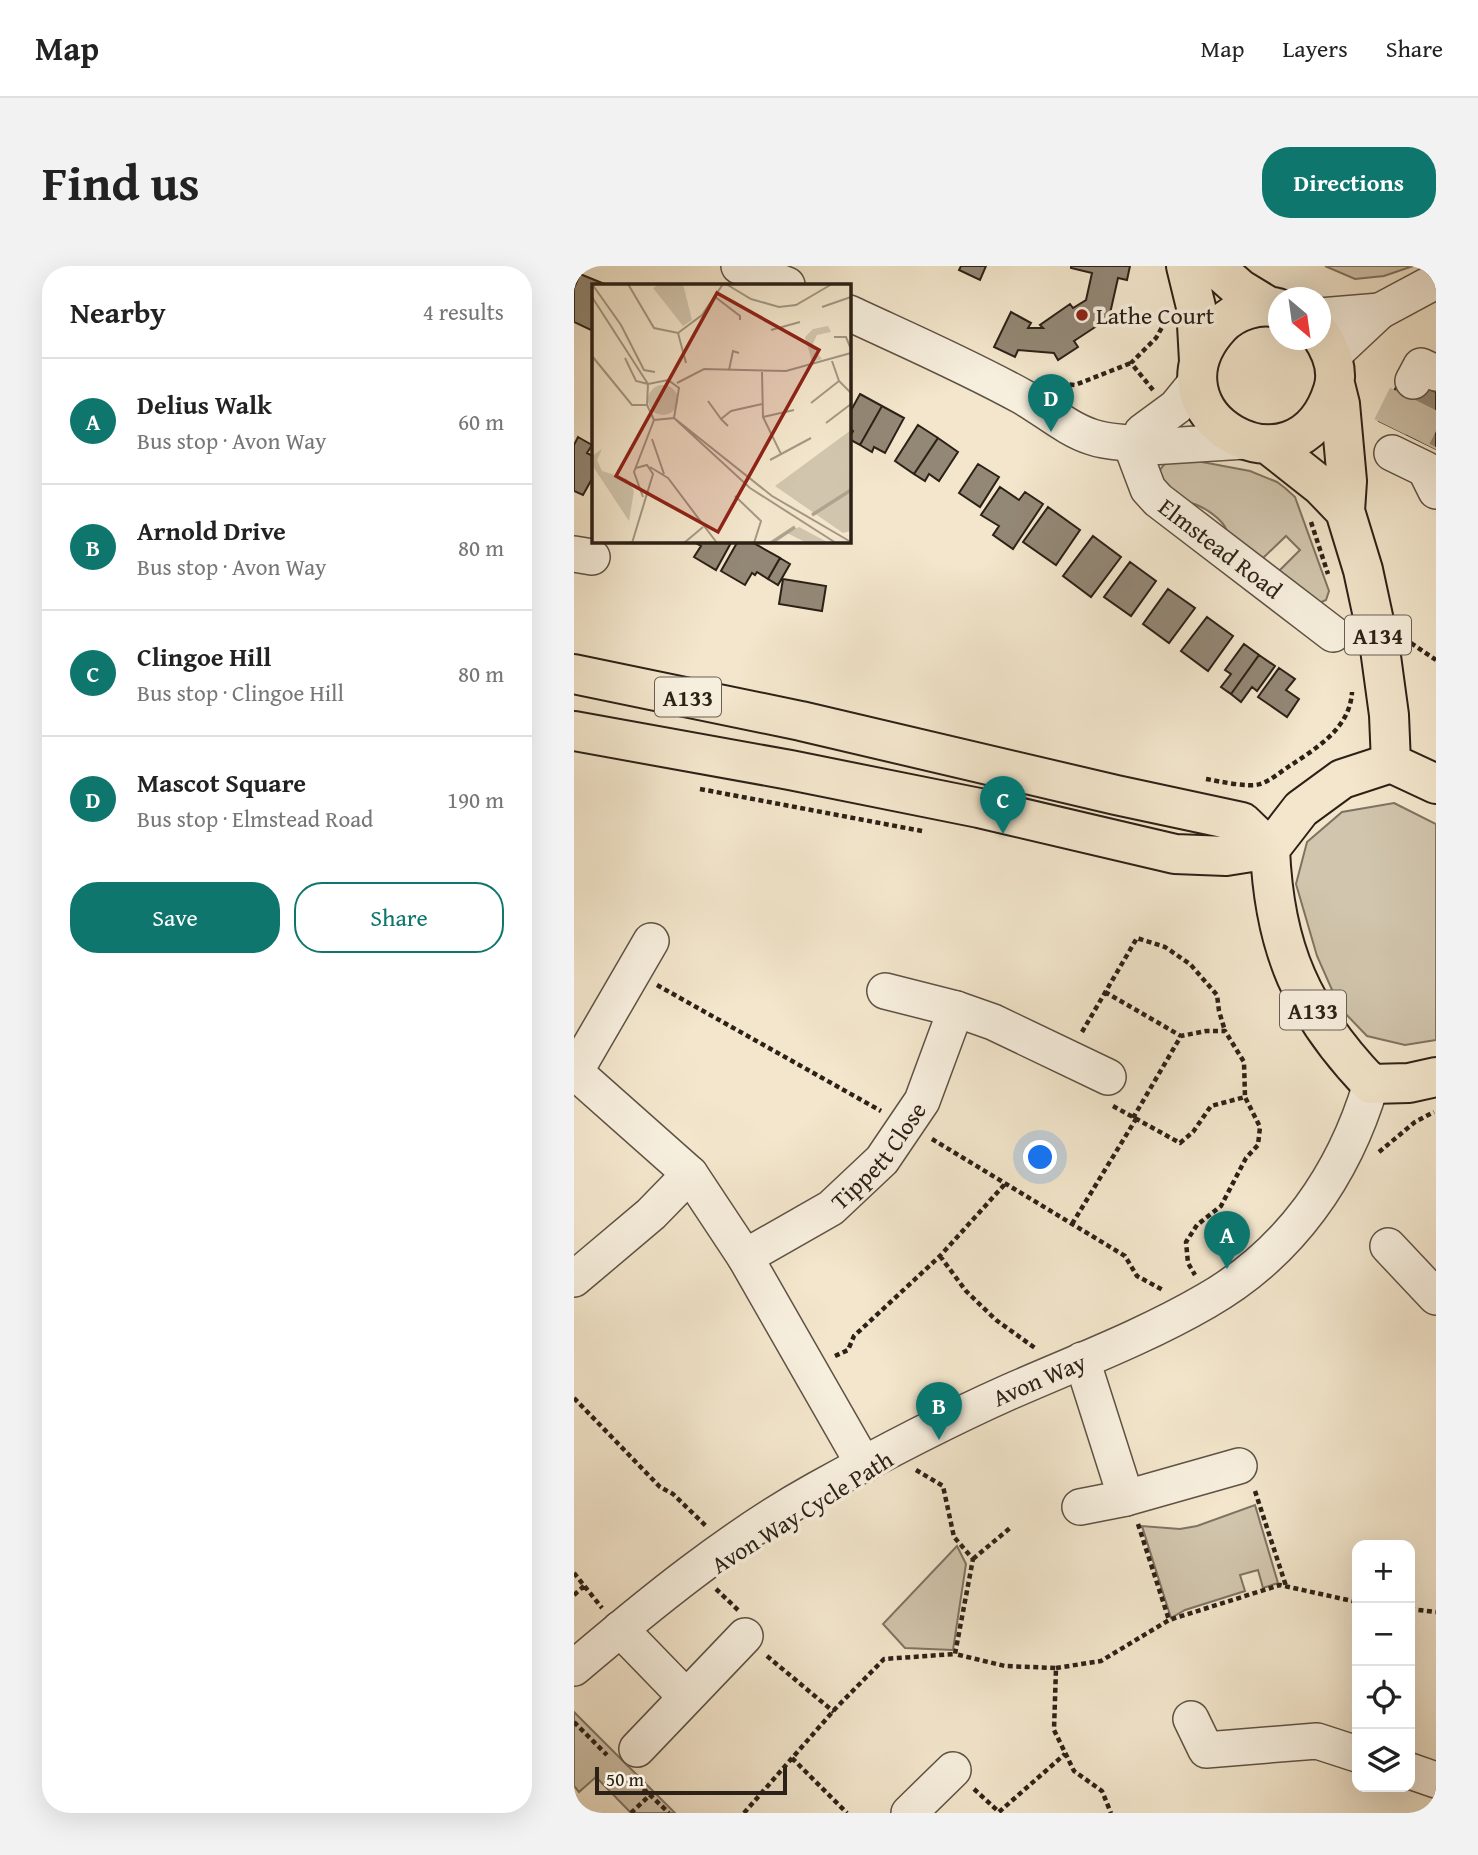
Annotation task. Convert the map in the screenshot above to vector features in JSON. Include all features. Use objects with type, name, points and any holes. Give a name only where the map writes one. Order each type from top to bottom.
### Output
[{"type":"main road","name":"A134","points":[[1186,266],[1196,307],[1198,370],[1203,404],[1211,418],[1220,427],[1257,443],[1321,486],[1345,511]]},
{"type":"main road","points":[[1214,266],[1240,289],[1268,304]]},
{"type":"main road","points":[[1198,370],[1207,341],[1223,323],[1238,313],[1268,308]]},
{"type":"main road","name":"A134","points":[[1329,358],[1340,404],[1347,481],[1345,511],[1366,579],[1380,649],[1390,715],[1391,763]]},
{"type":"main road","points":[[1257,443],[1295,438],[1315,424],[1327,408],[1329,358]]},
{"type":"main road","name":"A133","points":[[574,674],[801,721],[1242,822],[1270,849],[1271,887],[1278,924],[1298,983],[1322,1027],[1345,1057],[1371,1084]]},
{"type":"main road","name":"A133","points":[[574,732],[790,770],[966,805],[1175,854],[1226,856],[1270,849]]},
{"type":"main road","points":[[1270,849],[1301,809],[1342,779],[1391,763],[1436,784]]},
{"type":"main road","points":[[1371,1084],[1409,1083],[1436,1077]]},
{"type":"street","points":[[739,266],[784,284]]},
{"type":"street","points":[[1329,358],[1380,311],[1436,281]]},
{"type":"street","points":[[1331,315],[1380,311]]},
{"type":"street","points":[[850,313],[967,368],[1091,437],[1150,447],[1257,443]]},
{"type":"street","points":[[1134,443],[1142,432],[1176,407],[1198,370]]},
{"type":"street","name":"Elmstead Road","points":[[1134,443],[1149,489],[1158,500],[1333,634]]},
{"type":"street","points":[[651,941],[575,1072],[690,1174],[745,1257],[864,1465]]},
{"type":"street","points":[[885,991],[956,1009],[993,1022],[1108,1077]]},
{"type":"street","name":"Tippett Close","points":[[745,1257],[831,1208],[882,1160],[922,1101],[956,1009]]},
{"type":"street","name":"Avon Way","points":[[574,1668],[620,1629],[732,1544],[814,1491],[1002,1395],[1119,1345],[1207,1301],[1279,1245],[1332,1179],[1361,1118],[1371,1084]]},
{"type":"street","points":[[574,1279],[651,1214],[690,1174]]},
{"type":"street","points":[[1388,1246],[1436,1297]]},
{"type":"street","points":[[1082,1360],[1128,1498]]},
{"type":"street","points":[[1080,1507],[1128,1498],[1239,1466]]},
{"type":"street","points":[[620,1629],[686,1697]]},
{"type":"street","points":[[637,1749],[745,1636]]},
{"type":"street","points":[[1191,1719],[1206,1750],[1317,1741],[1352,1752]]},
{"type":"street","points":[[909,1813],[953,1770]]},
{"type":"street","points":[[1415,1773],[1436,1780]]},
{"type":"path","points":[[1049,384],[1075,385],[1131,363]]},
{"type":"path","points":[[1067,1058],[1137,938],[1165,947],[1190,964],[1217,995],[1225,1031],[1244,1062],[1245,1097],[1260,1127],[1258,1145],[1246,1158],[1221,1206],[1197,1225],[1186,1242],[1188,1263],[1207,1301]]},
{"type":"path","points":[[1105,992],[1181,1036],[1206,1031],[1225,1031]]},
{"type":"path","points":[[1072,1224],[1181,1036]]},
{"type":"path","points":[[1108,1077],[1101,1098],[1180,1143],[1193,1132],[1211,1106],[1245,1097]]},
{"type":"path","points":[[809,1369],[848,1350],[854,1336],[940,1256],[1006,1184]]},
{"type":"path","points":[[940,1256],[966,1292],[996,1320],[1039,1350]]},
{"type":"path","points":[[574,1398],[660,1487],[673,1494],[700,1522]]},
{"type":"path","points":[[909,1466],[943,1486],[954,1536],[973,1559]]},
{"type":"path","points":[[1239,1466],[1251,1479],[1286,1587]]},
{"type":"path","points":[[1128,1498],[1169,1620]]},
{"type":"path","points":[[955,1654],[973,1559],[1010,1528]]},
{"type":"path","points":[[574,1573],[620,1629]]},
{"type":"path","name":"Avon Way Cycle Path","points":[[714,1587],[725,1580]]},
{"type":"path","points":[[744,1813],[884,1659],[955,1654],[1005,1667],[1056,1668],[1101,1661],[1169,1620],[1280,1585],[1352,1601]]},
{"type":"path","points":[[574,1595],[584,1586]]},
{"type":"path","points":[[1415,1610],[1436,1612]]},
{"type":"path","points":[[745,1636],[834,1712]]},
{"type":"path","points":[[1056,1668],[1054,1730],[1074,1771],[1102,1791],[1111,1813]]},
{"type":"path","points":[[953,1770],[999,1812],[1066,1754]]},
{"type":"path","points":[[792,1758],[847,1813]]},
{"type":"path","points":[[631,1813],[650,1795]]},
{"type":"shaded area","points":[[1325,266],[1413,266],[1384,276],[1355,279]]},
{"type":"shaded area","points":[[1186,459],[1250,471],[1277,482],[1295,497],[1329,591],[1326,600],[1317,604],[1278,572],[1300,550],[1286,536],[1262,559],[1225,537],[1225,526],[1212,514],[1191,503],[1185,506],[1158,475],[1165,464]]},
{"type":"shaded area","points":[[1394,803],[1436,824],[1436,1040],[1405,1045],[1367,1036],[1340,1008],[1317,956],[1296,884],[1307,842],[1342,812]]},
{"type":"shaded area","points":[[1255,1505],[1278,1583],[1263,1588],[1258,1570],[1240,1575],[1245,1591],[1185,1610],[1171,1618],[1142,1526],[1180,1529],[1197,1526]]},
{"type":"shaded area","points":[[957,1546],[966,1564],[953,1650],[905,1648],[883,1624]]},
{"type":"shaded area","points":[[574,1712],[675,1813],[631,1813],[596,1777],[579,1792],[574,1786]]},
{"type":"building","points":[[961,266],[986,266],[980,280],[959,270]]},
{"type":"building","name":"Lathe Court","points":[[1071,266],[1130,266],[1127,280],[1118,278],[1109,318],[1074,341],[1078,347],[1058,360],[1054,353],[1018,350],[1015,357],[994,347],[1011,312],[1031,323],[1028,328],[1043,328],[1040,325],[1070,304],[1073,308],[1086,300],[1092,273]]},
{"type":"building","points":[[580,274],[605,284],[592,284],[592,331],[574,322],[574,288]]},
{"type":"building","points":[[1402,375],[1436,392],[1436,449],[1379,421]]},
{"type":"building","points":[[860,394],[882,406],[860,445],[850,440],[853,431],[850,429],[850,412]]},
{"type":"building","points":[[882,406],[904,418],[885,453],[874,447],[872,452],[860,445]]},
{"type":"building","points":[[918,425],[938,438],[914,474],[895,461]]},
{"type":"building","points":[[578,437],[592,445],[587,453],[592,456],[592,479],[583,495],[574,491],[574,445]]},
{"type":"building","points":[[938,438],[958,452],[939,481],[929,474],[925,481],[914,474]]},
{"type":"building","points":[[978,464],[999,477],[980,507],[959,493]]},
{"type":"building","points":[[1000,487],[1019,500],[1025,492],[1043,504],[1013,549],[993,535],[999,526],[981,515]]},
{"type":"building","points":[[1048,507],[1080,530],[1056,565],[1023,542]]},
{"type":"building","points":[[1093,536],[1121,557],[1091,597],[1063,576]]},
{"type":"building","points":[[694,542],[731,542],[716,570],[694,557],[701,546]]},
{"type":"building","points":[[737,542],[752,542],[780,558],[768,579],[757,572],[755,575],[752,573],[745,585],[721,571]]},
{"type":"building","points":[[780,558],[790,564],[778,585],[768,579]]},
{"type":"building","points":[[1130,562],[1156,581],[1131,616],[1104,597]]},
{"type":"building","points":[[783,579],[826,586],[822,611],[779,604]]},
{"type":"building","points":[[1168,589],[1195,608],[1169,643],[1143,624]]},
{"type":"building","points":[[1207,617],[1233,636],[1208,671],[1181,651]]},
{"type":"building","points":[[1244,644],[1259,655],[1231,694],[1221,687],[1231,674],[1225,670]]},
{"type":"building","points":[[1259,655],[1275,666],[1257,691],[1252,687],[1241,702],[1231,694]]},
{"type":"building","points":[[1279,668],[1295,679],[1286,690],[1299,699],[1287,717],[1258,697]]},
{"type":"tunnel","points":[[1390,427],[1413,381]]},
{"type":"tunnel","points":[[1413,438],[1436,392]]},
{"type":"place","name":"Lathe Court","points":[[1082,315]]},
{"type":"place","name":"Mascot Square","points":[[1051,432]]},
{"type":"place","name":"Clingoe Hill","points":[[1003,834]]},
{"type":"place","name":"Delius Walk","points":[[1227,1269]]},
{"type":"place","name":"Arnold Drive","points":[[939,1440]]}]
